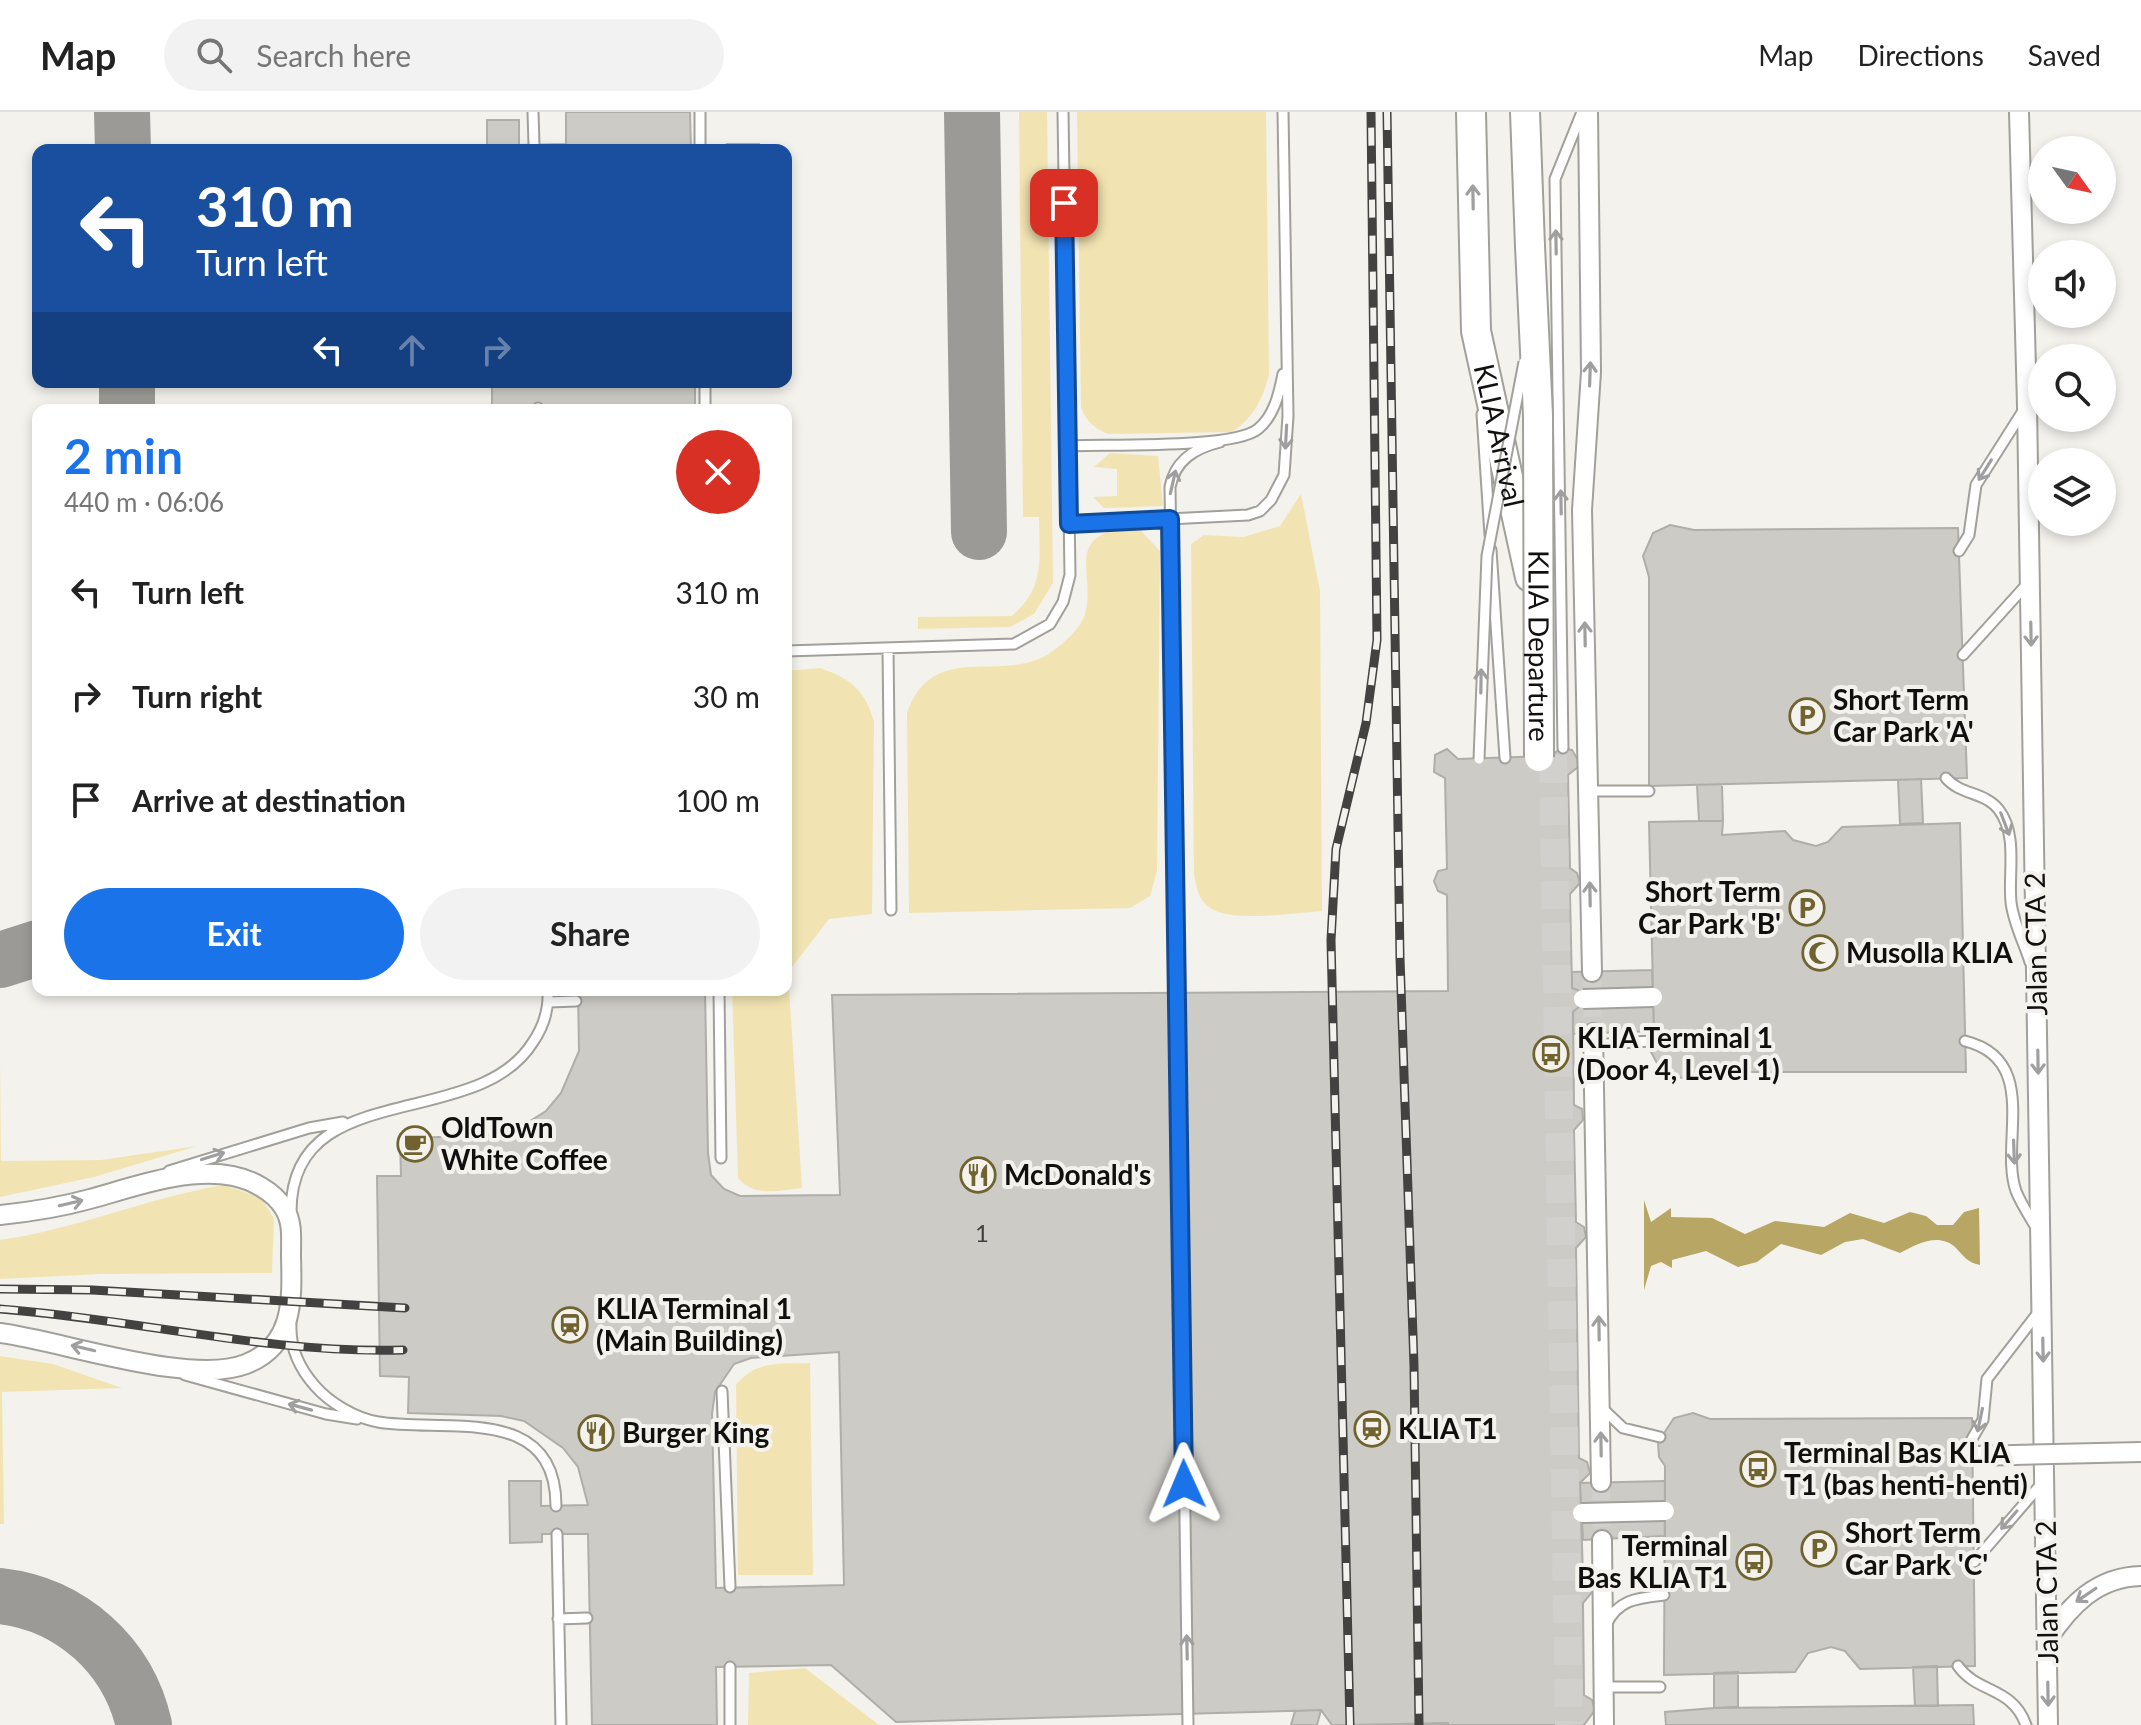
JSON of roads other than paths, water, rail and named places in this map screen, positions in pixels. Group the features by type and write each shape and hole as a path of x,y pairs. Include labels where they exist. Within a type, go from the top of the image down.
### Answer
{"main road":[{"name":"KLIA Arrival","path":"1471,112 1476,331 1521,523 1538,624 1552,753"},
{"name":"KLIA Departure","path":"1525,112 1552,753"}],"street":[{"path":"1588,112 1591,372 1582,510 1592,972"},
{"name":"Jalan CTA 2","path":"2022,112 2048,1725"},
{"path":"1583,999 1653,997"},
{"path":"1593,1039 1601,1482"},
{"path":"0,1215 88,1200 140,1183 211,1175 247,1180 274,1196 291,1224 292,1309 267,1351 244,1365 209,1370 159,1366 44,1339 0,1333"},
{"path":"1972,1447 2141,1452"},
{"path":"1582,1513 1665,1511"},
{"path":"1602,1540 1604,1725"},
{"path":"2047,1640 2066,1609 2091,1590 2124,1577 2141,1576"}],"lane":[{"path":"533,112 534,144"},
{"path":"700,112 700,144"},
{"path":"792,651 998,646 1028,639 1057,614 1068,588 1069,524 1063,112"},
{"path":"1069,524 1248,515 1260,511 1271,500 1284,475 1283,112"},
{"path":"1552,753 1555,179 1582,112"},
{"path":"1479,759 1487,556 1525,357 1530,246"},
{"path":"1476,331 1505,758"},
{"path":"1188,1725 1170,487 1178,466 1195,450 1249,435 1268,418 1279,393 1286,359"},
{"path":"1959,551 1969,535 1976,485 2027,405"},
{"path":"1068,446 1220,442"},
{"path":"1963,655 2030,580"},
{"path":"888,648 891,910"},
{"path":"1946,778 1957,788 1997,807 2005,820 2010,837 2011,905 2036,983"},
{"path":"1588,791 1649,791"},
{"path":"140,1183 182,1166 309,1128 359,1119 491,1082 508,1071 530,1048 545,1018 548,996"},
{"path":"719,996 721,1158"},
{"path":"549,1002 576,1001"},
{"path":"1593,1039 1650,1041"},
{"path":"1965,1041 1987,1051 2005,1071 2013,1103 2015,1189 2041,1236"},
{"path":"291,1224 291,1200 301,1167 324,1137 359,1119"},
{"path":"1972,1447 1983,1420 1987,1379 2042,1307"},
{"path":"292,1309 293,1349 310,1381 331,1401 376,1422"},
{"path":"159,1366 211,1384 326,1414 376,1422 509,1432 547,1459 556,1487 556,1506"},
{"path":"722,1391 730,1587"},
{"path":"1600,1406 1623,1428 1660,1437"},
{"path":"1974,1562 2045,1479"},
{"path":"557,1534 561,1725"},
{"path":"1603,1632 1617,1609 1627,1601 1664,1595"},
{"path":"558,1619 587,1618"},
{"path":"1958,1666 1974,1681 2011,1700 2026,1725"},
{"path":"730,1667 730,1725"},
{"path":"1604,1687 1660,1687"}],"tunnel":[{"path":"1553,755 1569,1725"},
{"path":"1592,972 1593,1033"},
{"path":"1601,1482 1602,1540"}],"railway":[{"path":"1350,1725 1331,940 1336,849 1366,723 1377,640 1371,112"},
{"path":"1387,112 1400,958 1414,1366 1419,1725"},
{"path":"0,1289 92,1290 405,1308"},
{"path":"0,1309 302,1347 403,1350"}],"place":[{"name":"Short Term Car Park 'A'","path":"1807,716"},
{"name":"Short Term Car Park 'B'","path":"1807,908"},
{"name":"Musolla KLIA","path":"1820,953"},
{"name":"KLIA Terminal 1 (Door 4, Level 1)","path":"1551,1054"},
{"name":"OldTown White Coffee","path":"415,1144"},
{"name":"McDonald's","path":"978,1175"},
{"name":"KLIA Terminal 1 (Main Building)","path":"570,1325"},
{"name":"KLIA T1","path":"1372,1429"},
{"name":"Burger King","path":"596,1433"},
{"name":"Terminal Bas KLIA T1 (bas henti-henti)","path":"1758,1469"},
{"name":"Short Term Car Park 'C'","path":"1819,1549"},
{"name":"Terminal Bas KLIA T1","path":"1754,1562"}]}
